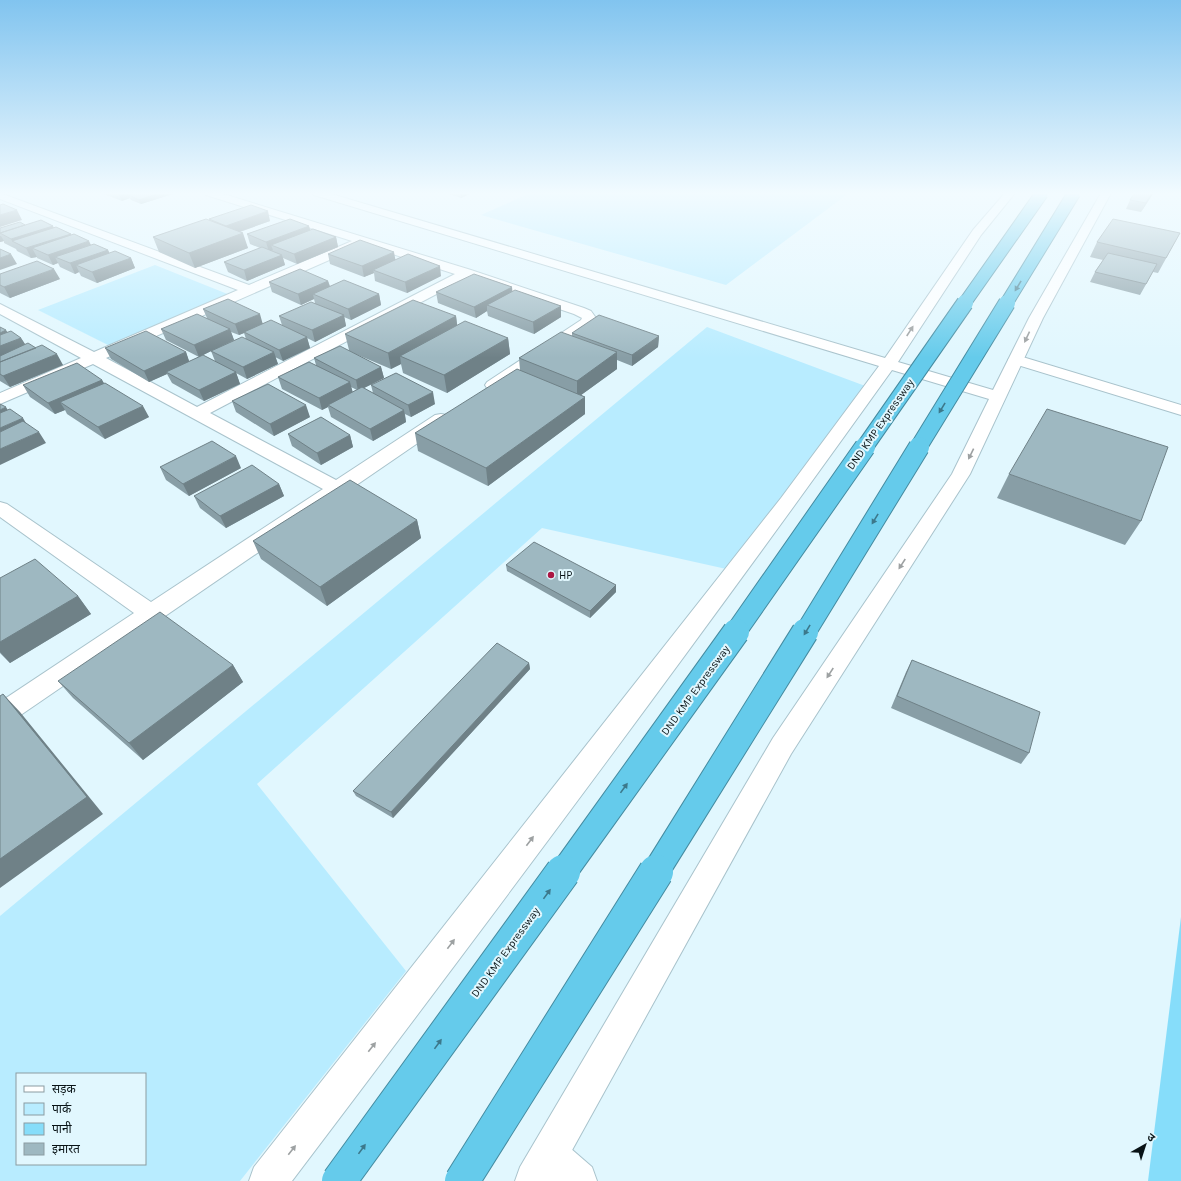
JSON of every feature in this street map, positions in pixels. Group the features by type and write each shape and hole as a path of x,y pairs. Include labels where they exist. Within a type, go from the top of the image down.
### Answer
{"highway":[{"name":"DND KMP Expressway","path":"339,1181 711,668 1003,248"},
{"path":"462,1181 766,698 1040,248"}],"street":[{"path":"139,248 250,290"},
{"path":"0,400 346,248"},
{"path":"389,248 579,311 586,314 589,318 588,322 482,392"},
{"path":"510,248 892,360"},
{"path":"522,248 892,360 903,369 1001,392"},
{"path":"268,1181 450,946 783,508 892,360 966,248"},
{"path":"578,1181 542,1167 782,746 961,474 1036,318 1075,248"},
{"path":"196,414 466,273"},
{"path":"0,308 336,488"},
{"path":"1016,360 1181,410"},
{"path":"0,715 336,488 455,410"},
{"path":"0,508 150,613"}],"green space":[{"path":"597,248 775,248 726,285"},
{"path":"155,265 230,295 112,347 38,310"},
{"path":"707,327 876,390 731,570 542,528 257,784 406,971 240,1181 0,1181 0,916"}],"water":[{"path":"1181,917 1181,1181 1148,1181"}],"building":[{"path":"32,248 68,248 48,255"},
{"path":"82,248 104,248 108,250 70,263 55,257"},
{"path":"178,248 202,248 189,253"},
{"path":"259,248 265,248 282,255 244,270 224,262"},
{"path":"279,248 309,248 294,254"},
{"path":"341,248 383,248 394,252 362,266 328,254"},
{"path":"1123,248 1172,248 1166,258"},
{"path":"0,249 11,254 0,258"},
{"path":"115,251 131,258 92,272 76,265"},
{"path":"1108,253 1157,264 1146,284 1095,272"},
{"path":"408,254 440,266 405,282 373,270"},
{"path":"37,261 54,269 4,287 0,285 0,274"},
{"path":"300,269 328,281 298,294 269,282"},
{"path":"474,274 512,287 474,307 436,292"},
{"path":"344,280 379,294 348,309 313,294"},
{"path":"515,290 561,306 533,322 487,305"},
{"path":"228,299 260,314 235,324 203,309"},
{"path":"413,300 456,316 388,353 345,334"},
{"path":"311,302 344,315 312,330 279,316"},
{"path":"197,314 230,329 194,345 161,329"},
{"path":"599,315 659,336 632,355 572,333"},
{"path":"271,320 307,337 279,350 244,332"},
{"path":"465,321 508,338 444,375 400,356"},
{"path":"0,327 6,330 0,333"},
{"path":"11,331 21,338 0,346 0,335"},
{"path":"146,331 186,352 144,371 105,348"},
{"path":"561,332 617,352 577,381 519,358"},
{"path":"242,337 274,352 243,367 211,351"},
{"path":"28,343 36,348 0,362 0,356"},
{"path":"42,345 57,354 3,376 0,374 0,362"},
{"path":"340,346 381,367 356,380 314,358"},
{"path":"203,355 236,372 199,390 166,372"},
{"path":"309,362 350,382 319,398 278,377"},
{"path":"77,363 102,380 48,403 23,385"},
{"path":"517,369 585,397 486,468 415,433"},
{"path":"396,373 433,392 408,405 371,385"},
{"path":"105,383 143,406 98,427 60,402"},
{"path":"268,384 306,405 270,424 232,401"},
{"path":"362,387 404,410 370,429 328,405"},
{"path":"0,404 6,407 0,410"},
{"path":"10,409 23,418 0,428 0,413"},
{"path":"1047,409 1168,447 1141,521 1009,474"},
{"path":"321,417 350,435 317,453 288,434"},
{"path":"23,421 39,432 0,449 0,432"},
{"path":"212,441 236,456 183,484 160,467"},
{"path":"252,465 279,484 220,516 194,496"},
{"path":"350,480 417,520 320,587 253,541"},
{"path":"534,542 616,585 590,611 506,565"},
{"path":"35,559 78,596 0,642 0,578"},
{"path":"160,612 233,665 129,743 58,681"},
{"path":"497,643 529,663 391,812 353,791"},
{"path":"912,660 1040,712 1029,753 897,696"},
{"path":"3,694 87,797 0,859 0,696"}],"place":[{"name":"HP","path":"551,575"}]}
